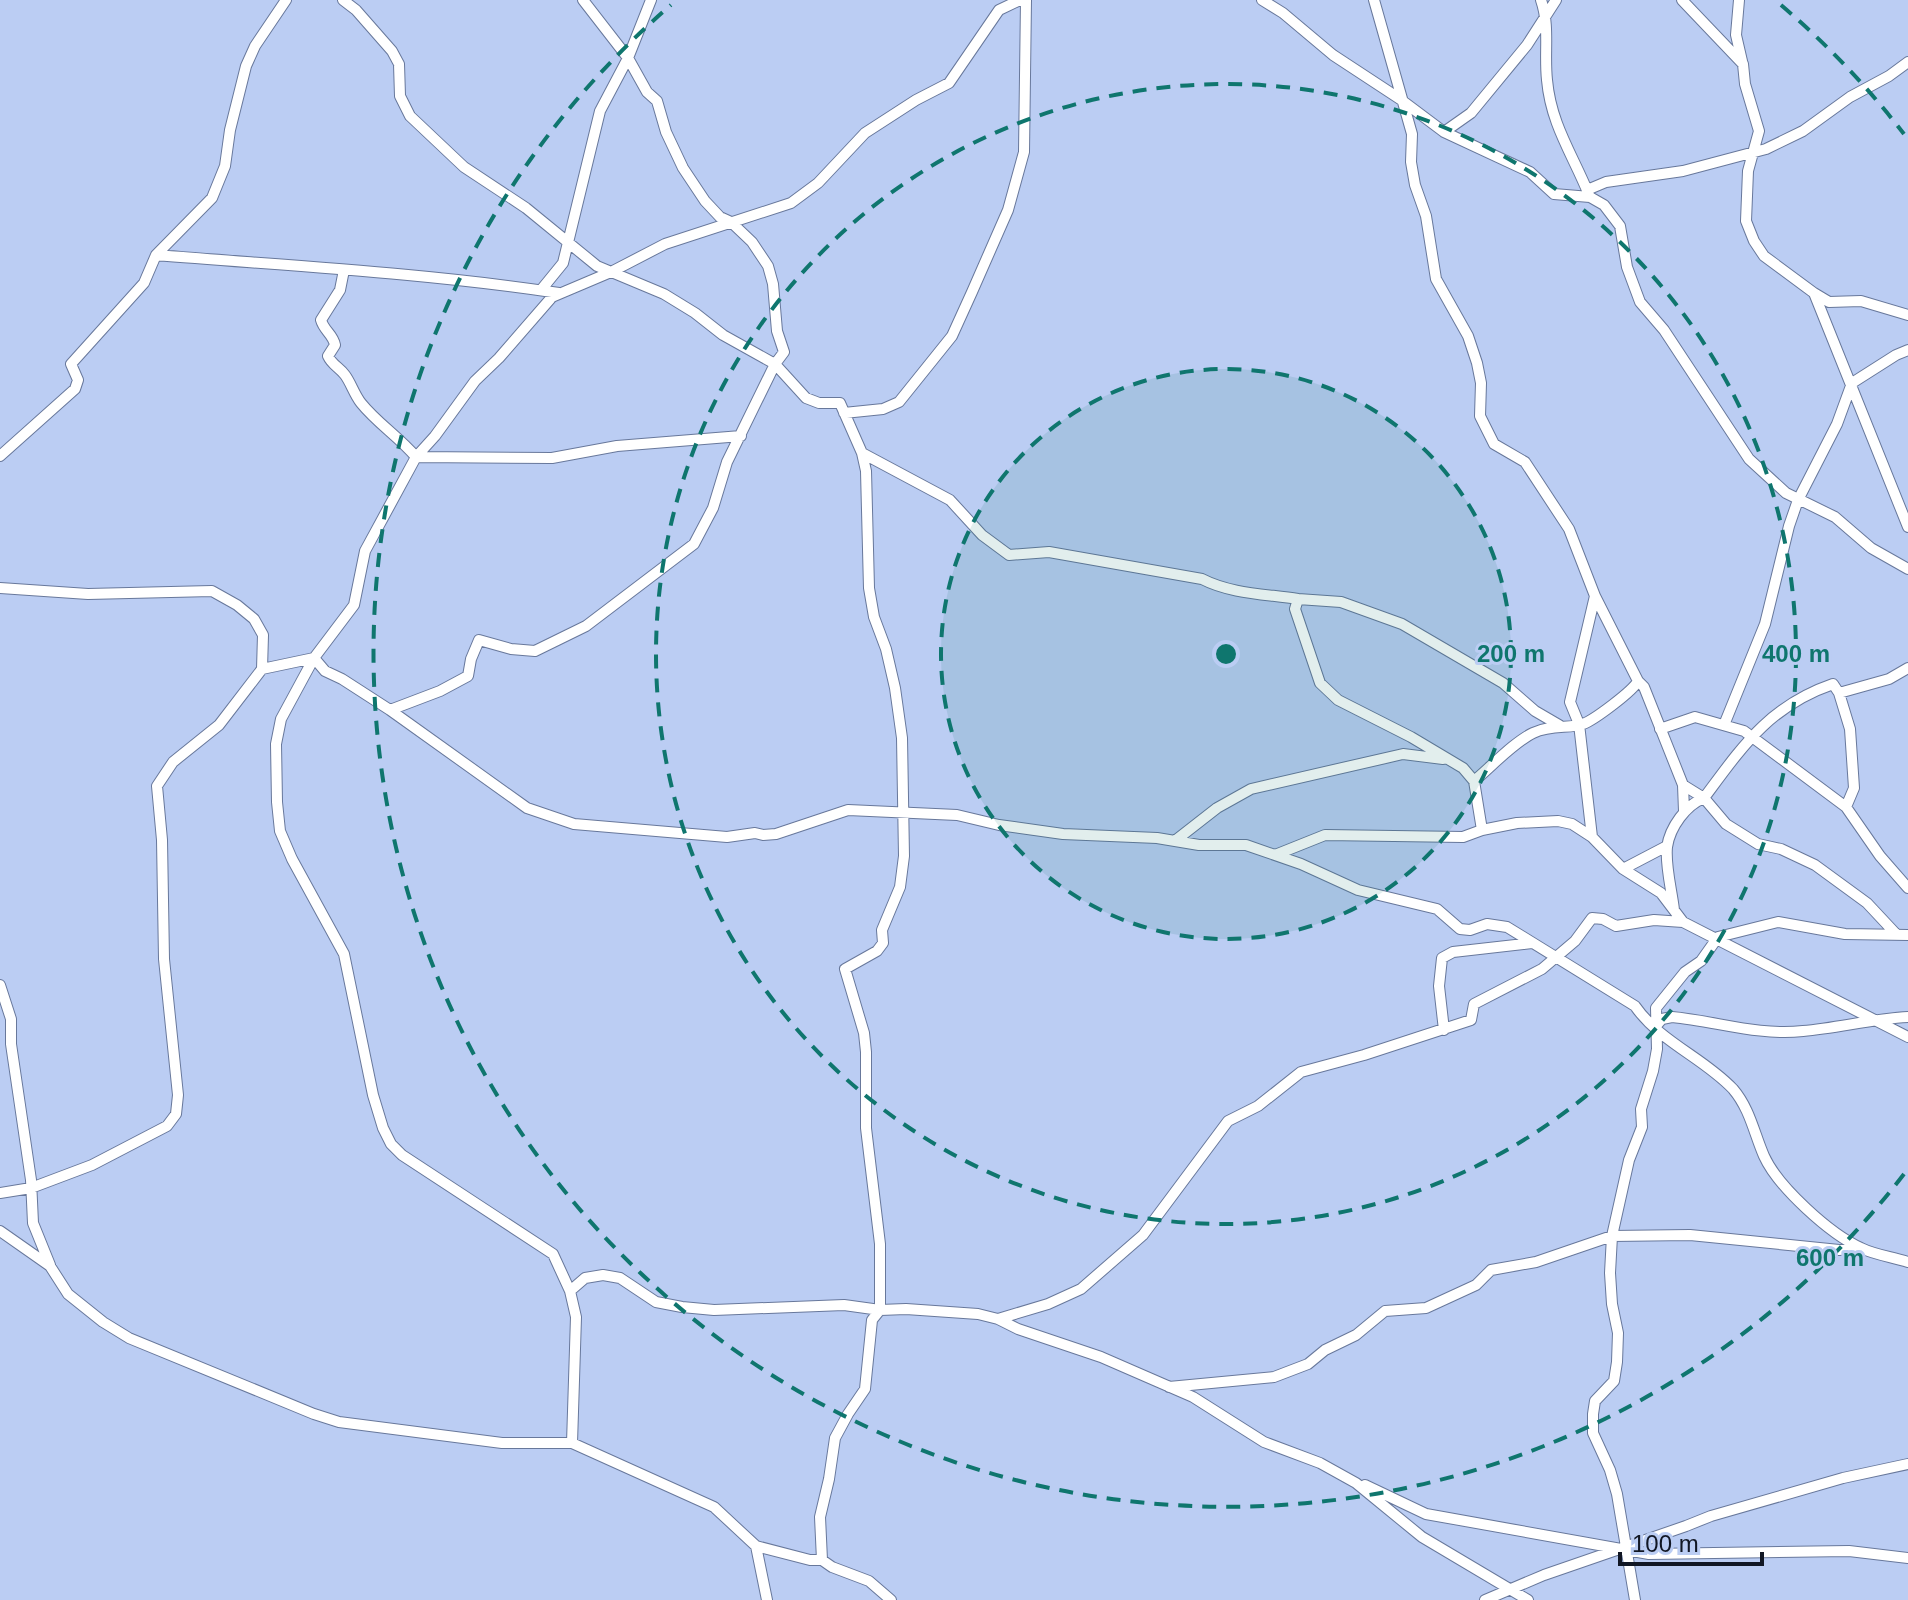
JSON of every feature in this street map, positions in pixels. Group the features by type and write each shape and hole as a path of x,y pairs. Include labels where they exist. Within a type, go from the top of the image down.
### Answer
{"street":[{"path":"0,456 75,389 78,380 71,364 144,283 156,255 201,212 220,184 246,66 255,46 286,0"},
{"path":"343,0 365,20 399,64 400,96 410,116 464,167 526,208 597,266 664,294 723,335 775,364 806,398 819,403 840,403 862,453 866,471 869,588 900,717 904,856 900,887 882,930 883,943 877,951 845,969 864,1033 866,1052 866,1128 880,1244 880,1310 872,1320 865,1389 835,1438 820,1517 822,1560"},
{"path":"390,710 440,691 468,676 479,640 511,649 535,651 586,626 694,544 713,508 727,462 775,364 784,352 777,331 773,284 768,266 752,242 705,201 683,168 666,132 657,101 647,92 628,58 583,0"},
{"path":"541,290 563,263 600,111 628,58 651,0"},
{"path":"572,1443 576,1317 570,1291 553,1254 402,1155 391,1144 383,1128 373,1095 344,954 280,831 276,744 281,719 314,658 354,605 365,551 416,457 475,381 552,297 611,272 665,244 791,203 805,195 865,133 949,83 1002,5 1023,0 1024,152 1008,210 952,336 899,402 883,409 844,413"},
{"path":"1262,0 1283,13 1333,55 1444,132 1530,172 1554,194 1588,194 1606,182 1683,171 1753,152 1803,131 1850,97 1908,62"},
{"path":"1374,0 1412,134 1411,162 1426,216 1436,279 1468,336 1477,363 1481,383 1480,416 1494,444 1525,462 1569,529 1595,596 1638,681 1644,687 1683,785 1684,811"},
{"path":"1541,0 1545,13 1547,81 1559,133 1588,194 1604,205 1620,226 1627,267 1640,302 1664,330 1737,443 1768,478 1798,500 1835,517 1871,548 1908,569"},
{"path":"1444,132 1471,113 1527,45 1556,0"},
{"path":"1682,0 1743,64"},
{"path":"1739,0 1736,35 1745,84 1759,131 1748,171 1746,221 1754,241 1764,256 1829,302 1861,301 1908,315"},
{"path":"156,255 481,281 559,293"},
{"path":"344,270 340,290 321,320 323,327 333,336 335,345 328,356 344,374 358,400 416,457 552,458 617,446 741,436"},
{"path":"1814,293 1908,527"},
{"path":"1724,725 1765,624 1798,500 1837,424 1852,383 1908,350"},
{"path":"862,453 950,500 982,535 1009,555 1049,552 1202,579 1234,590 1341,602 1402,624 1503,683 1535,711 1559,725"},
{"path":"0,588 88,594 212,591 254,619 263,635 262,669 219,725 173,762 160,777 157,786 162,840 164,959 178,1095 176,1114 167,1126 92,1165 31,1188 0,1193"},
{"path":"1592,837 1579,724 1570,702 1595,596"},
{"path":"1298,599 1295,609 1320,683 1338,700 1463,768 1474,781 1482,830"},
{"path":"314,658 325,671 390,710 527,808 574,824 727,837 776,834 848,810 957,815 999,825 1063,834 1176,840 1199,845 1246,845 1358,890 1437,909 1460,929 1470,930 1487,924 1507,927 1635,1006 1644,1019 1666,1038 1731,1087 1743,1103 1765,1158 1823,1223 1861,1248 1908,1262"},
{"path":"262,669 314,658"},
{"path":"1839,693 1889,679 1908,668"},
{"path":"1474,781 1532,733 1559,725 1579,724 1619,700 1638,681"},
{"path":"1674,912 1667,846 1684,811 1693,802 1704,798 1750,736 1810,692 1833,684 1839,693 1850,729 1854,788 1846,807"},
{"path":"1660,729 1695,717 1744,731 1846,807 1880,856 1908,888"},
{"path":"1176,840 1217,808 1251,789 1403,754 1445,759"},
{"path":"1683,785 1704,798 1726,824 1758,844 1781,849 1815,865 1867,903 1896,934"},
{"path":"1275,855 1325,835 1463,837 1517,823 1558,821 1572,824 1592,837 1623,869 1661,893 1683,922"},
{"path":"1623,869 1667,846"},
{"path":"998,1319 1048,1304 1081,1289 1143,1235 1228,1121 1258,1106 1301,1072 1471,1020 1474,1004 1558,958 1592,918 1603,919 1616,926 1654,920 1683,922 1718,937 1908,1037"},
{"path":"1635,1600 1610,1470 1593,1433 1595,1401 1614,1381 1617,1362 1618,1333 1610,1273 1612,1236 1629,1160 1642,1127 1641,1109 1657,1049 1656,1008 1685,972 1701,961 1718,937 1778,922 1845,934 1908,935"},
{"path":"1444,1030 1439,986 1442,958 1453,952 1532,943"},
{"path":"0,985 11,1019 11,1044 33,1223 50,1266 68,1294 103,1322 129,1338 339,1422 487,1441 572,1443 714,1507 756,1546 810,1560 822,1560 869,1581 891,1600"},
{"path":"1655,1027 1662,1019 1672,1017 1755,1031 1802,1031 1873,1019 1908,1017"},
{"path":"0,1231 50,1266"},
{"path":"1167,1387 1274,1377 1308,1364 1325,1350 1356,1335 1385,1311 1426,1308 1476,1285 1491,1270 1536,1262 1612,1236 1690,1235 1839,1250 1861,1248"},
{"path":"570,1291 585,1278 603,1275 620,1278 656,1302 682,1307 714,1310 844,1305 880,1310 956,1312 998,1319 1018,1329 1101,1357 1215,1409 1264,1442 1320,1463 1356,1483 1422,1537 1528,1600"},
{"path":"1485,1600 1509,1588 1742,1506 1908,1464"},
{"path":"1356,1483 1383,1492 1426,1514 1649,1554 1849,1551 1908,1558"},
{"path":"756,1546 767,1600"}]}
